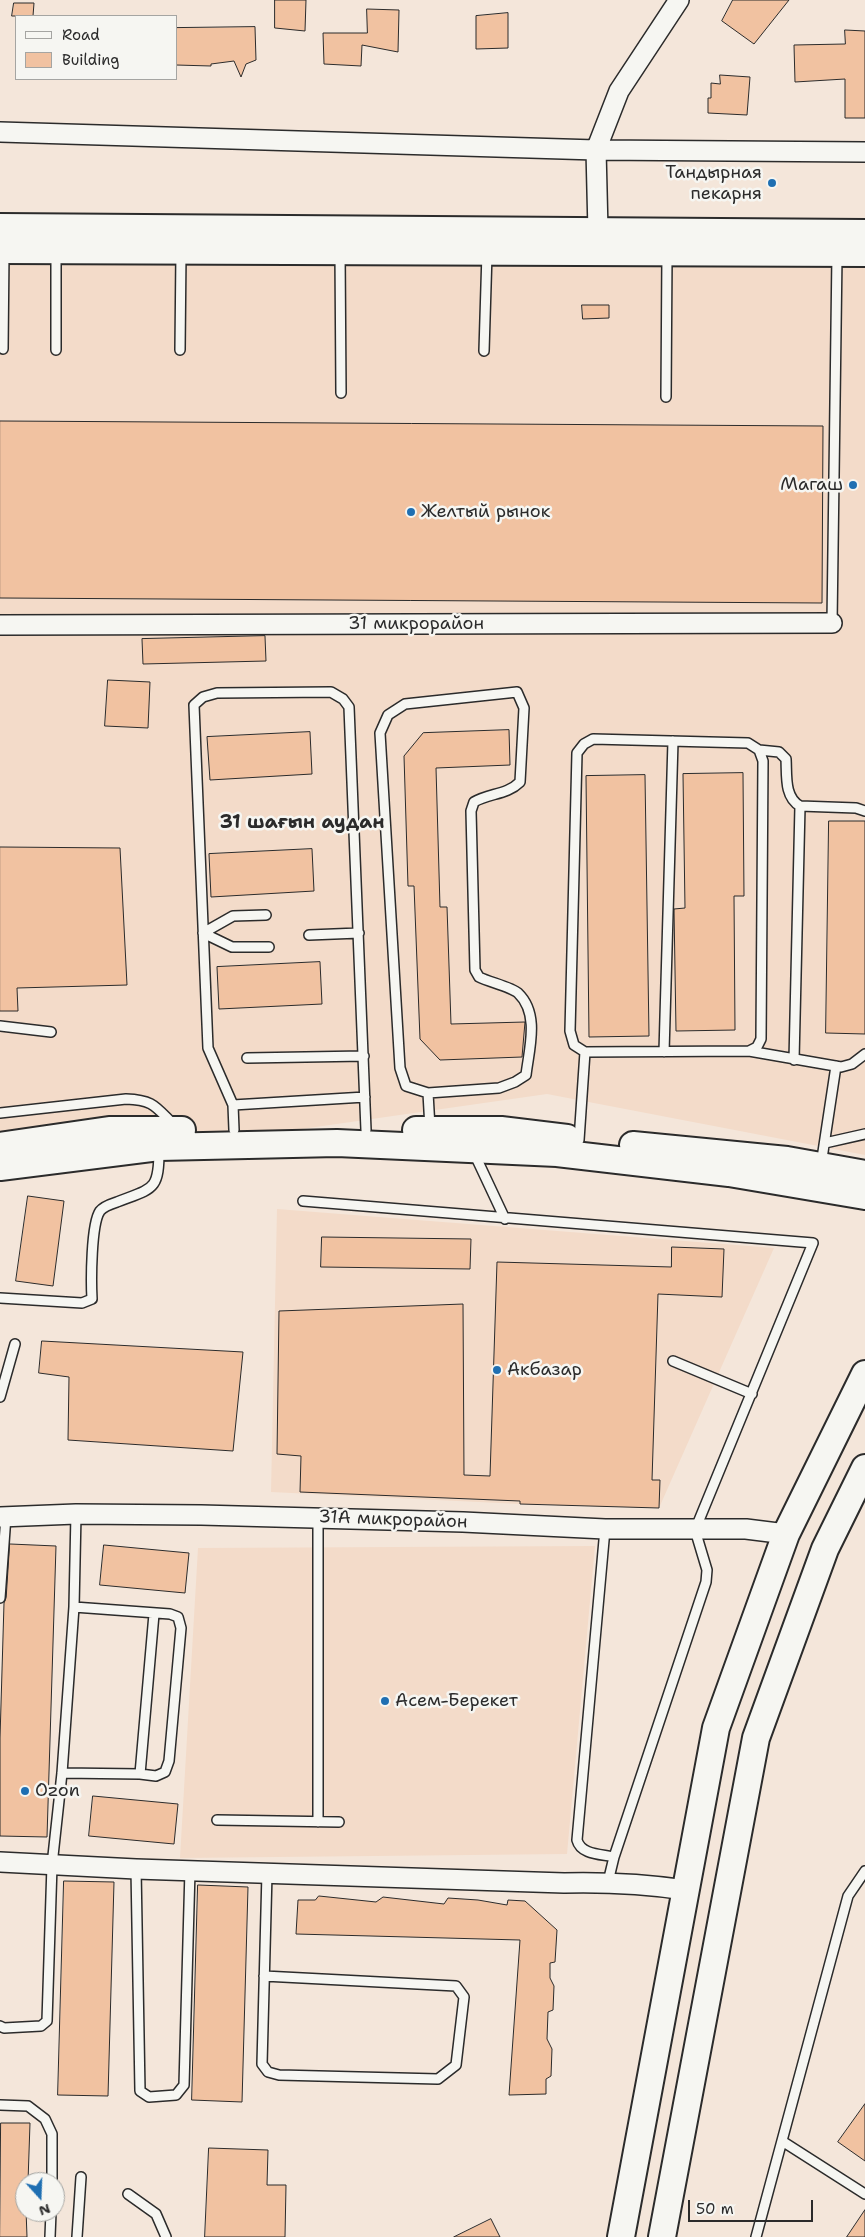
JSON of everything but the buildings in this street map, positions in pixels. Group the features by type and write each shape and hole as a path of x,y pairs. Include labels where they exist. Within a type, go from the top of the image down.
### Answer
{"main road":[{"path":"3,238 56,249 181,249 340,239 598,231 865,232"},
{"path":"3,238 340,239 488,250 865,253"},
{"path":"0,1146 109,1130 178,1130 234,1117 366,1130 501,1130 579,1140 787,1160 823,1154 865,1174"},
{"path":"0,1167 158,1147 337,1143 557,1154 729,1173 865,1196"},
{"path":"621,2237 716,1728 786,1534 865,1374"},
{"path":"662,2237 756,1738 825,1549 865,1468"},
{"path":"786,1534 825,1549"}],"street":[{"path":"598,231 596,150 620,90 679,0"},
{"path":"0,132 596,150 865,152"},
{"name":"31 микрорайон","path":"0,624 832,623"},
{"name":"31А микрорайон","path":"2,1514 318,1517 605,1529 746,1529 786,1534"},
{"path":"0,1862 136,1869 564,1883 608,1882 686,1890"}],"lane":[{"path":"3,238 3,350"},
{"path":"340,239 341,393"},
{"path":"56,249 56,350"},
{"path":"180,350 181,249"},
{"path":"484,351 488,250"},
{"path":"666,397 667,251"},
{"path":"832,623 838,252"},
{"path":"365,1097 234,1117 208,1048 194,705 202,697 217,693 331,692 343,699 349,708 364,1056 366,1130"},
{"path":"517,692 524,708 520,782 514,788 501,794 481,798 474,802 471,811 475,970 479,977 518,993 525,1004 532,1020 526,1075 515,1082 499,1088 428,1093 406,1086 400,1068 380,733 388,715 405,704 517,692"},
{"path":"865,811 856,808 800,806 794,803 789,795 786,759 779,752 759,750 748,743 593,739 584,744 577,753 570,1031 574,1045 586,1052 749,1051 836,1066 852,1064 865,1054"},
{"path":"664,1052 673,741"},
{"path":"749,1051 757,1047 761,1039 763,761 759,750"},
{"path":"794,1060 800,806"},
{"path":"204,933 233,916 266,915"},
{"path":"204,933 232,947 269,946"},
{"path":"309,935 359,933"},
{"path":"0,1026 51,1032"},
{"path":"579,1140 586,1052"},
{"path":"247,1058 364,1056"},
{"path":"823,1154 836,1066"},
{"path":"428,1093 430,1130"},
{"path":"0,1113 126,1100 144,1100 154,1106 178,1130"},
{"path":"823,1154 865,1134"},
{"path":"0,1298 82,1303 92,1299 95,1226 100,1211 109,1204 146,1191 155,1183 159,1173 158,1147"},
{"path":"473,1150 505,1219"},
{"path":"303,1201 813,1243 695,1530 707,1570 706,1582 614,1857 608,1882"},
{"path":"0,1397 15,1344"},
{"path":"673,1361 752,1394"},
{"path":"0,1598 2,1514"},
{"path":"0,2026 4,2028 41,2026 47,2020 52,1865 62,1773 74,1607 76,1514"},
{"path":"318,1517 318,1822"},
{"path":"605,1529 577,1840 583,1850 614,1857"},
{"path":"62,1773 156,1776 165,1772 169,1761 181,1628 178,1617 170,1614 74,1607"},
{"path":"140,1774 154,1614"},
{"path":"217,1820 339,1822"},
{"path":"136,1869 140,2091 149,2096 176,2095 184,2085 190,1870"},
{"path":"756,2237 848,1896 865,1871"},
{"path":"264,1976 456,1986 464,1996 456,2065 438,2079 279,2075 268,2072 262,2064 264,1976 267,1873"},
{"path":"0,2105 28,2106 45,2119 52,2134 52,2172"},
{"path":"782,2141 865,2194"},
{"path":"77,2237 81,2178"},
{"path":"128,2194 156,2214 166,2237"},
{"path":"50,2237 51,2222"}],"shaded area":[{"name":"31 шағын аудан","path":"0,255 865,267 865,1155 547,1094 0,1172"},
{"name":"Акбазар","path":"277,1209 774,1248 659,1508 520,1504 271,1492"},
{"name":"Асем-Берекет","path":"595,1546 567,1854 180,1858 198,1548"}],"place":[{"name":"Тандырная пекарня","path":"772,183"},
{"name":"Магаш","path":"853,485"},
{"name":"Желтый рынок","path":"411,512"},
{"name":"Акбазар","path":"497,1370"},
{"name":"Асем-Берекет","path":"385,1701"},
{"name":"Ozon","path":"25,1791"}],"district":[{"name":"31 шағын аудан","path":"302,823"}]}
